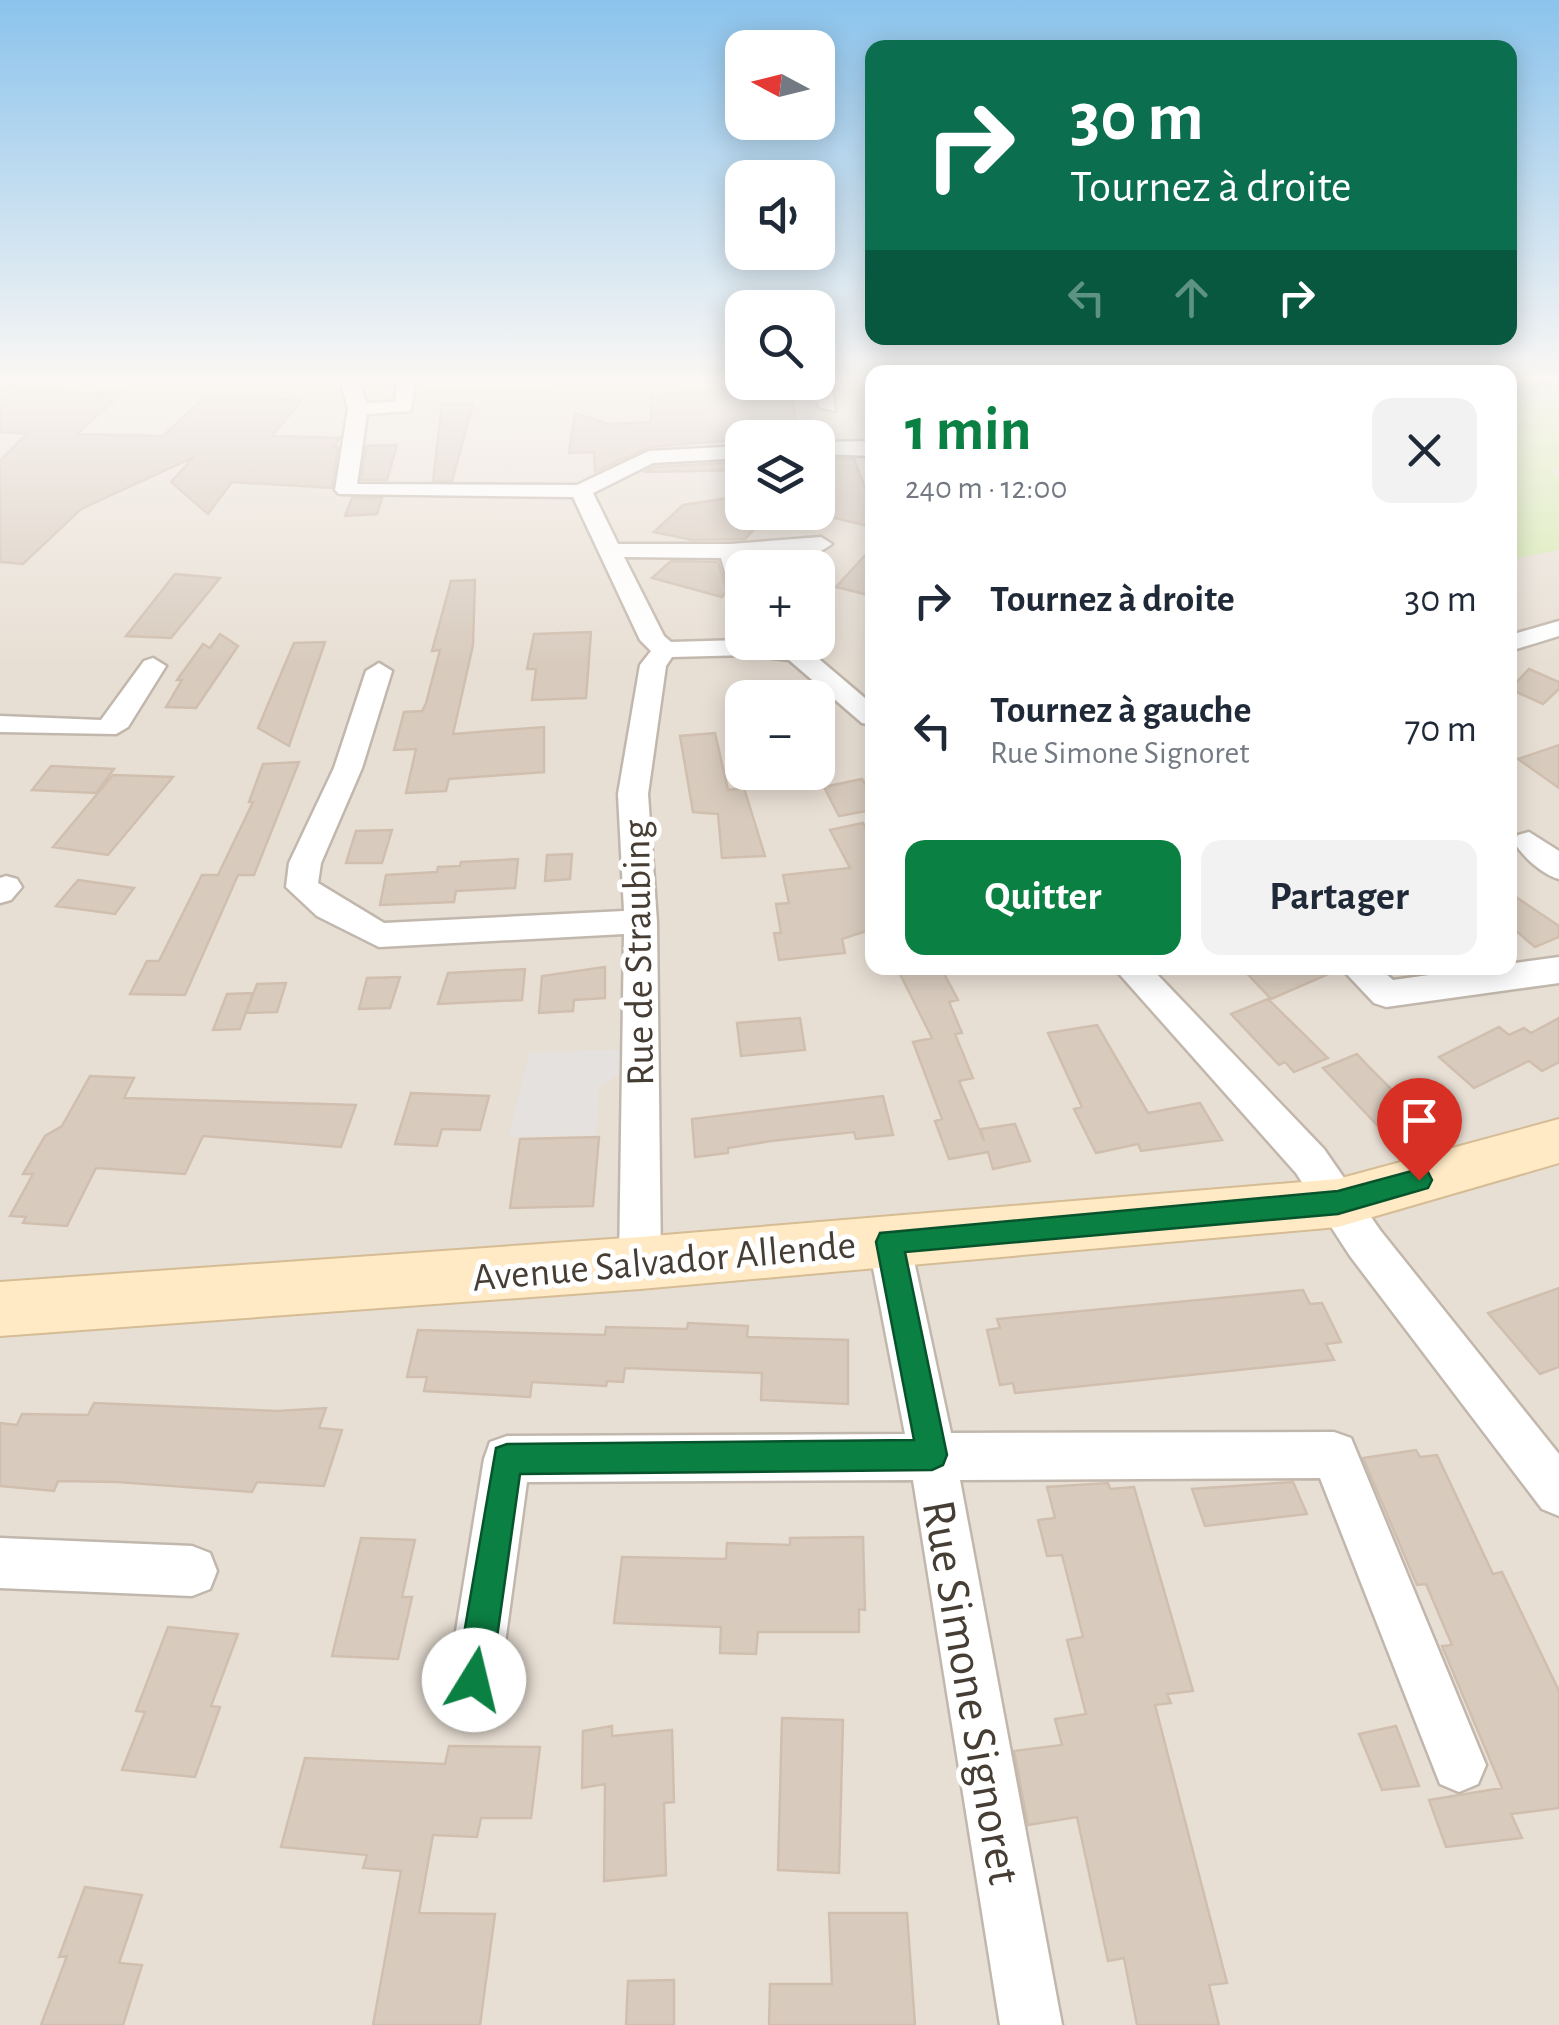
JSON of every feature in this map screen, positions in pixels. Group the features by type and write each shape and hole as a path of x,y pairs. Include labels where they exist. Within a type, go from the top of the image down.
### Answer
{"street":[{"path":"348,476 346,490 581,491 612,476"},
{"path":"581,491 614,552 653,640 664,650 749,647 797,653 865,711"},
{"path":"744,550 821,544"},
{"path":"614,552 638,548 725,551"},
{"path":"1517,640 1559,628"},
{"name":"Rue de Straubing","path":"640,1263 641,922 634,794 652,665 664,650"},
{"path":"0,724 106,728 118,721 153,666"},
{"path":"379,671 348,768 305,863 302,886 328,908 379,936 641,922"},
{"path":"1529,842 1559,868"},
{"path":"1366,975 1386,994 1559,970"},
{"path":"1137,975 1310,1161 1559,1492"},
{"name":"Avenue Salvador Allende","path":"4,1316 1338,1202 1559,1142"},
{"name":"Rue Simone Signoret","path":"889,1242 932,1455 1031,2025"},
{"path":"474,1680 507,1459 1334,1456 1459,1765"},
{"path":"0,1563 192,1571"}],"shaded area":[{"path":"0,476 725,476 725,530 835,530 835,476 865,476 865,975 1517,975 1517,476 1559,476 1559,2025 0,2025"},
{"path":"625,1049 624,1071 599,1087 596,1135 508,1137 529,1053"}],"green space":[{"path":"1517,476 1558,476 1559,550 1518,558"}],"building":[{"path":"0,476 154,476 81,509 23,564 0,562"},
{"path":"177,476 334,476 332,488 232,482 208,514 171,482"},
{"path":"362,476 388,476 387,480 361,480"},
{"path":"434,476 454,476 452,481 433,481"},
{"path":"835,476 860,476 865,488 865,525 835,518"},
{"path":"352,498 382,498 377,514 345,516"},
{"path":"725,499 725,530 753,530 745,539 692,540 654,532 683,505"},
{"path":"865,556 865,594 836,587"},
{"path":"671,561 718,562 725,593 722,597 652,578"},
{"path":"175,574 220,578 171,638 126,636"},
{"path":"475,580 473,645 453,734 544,727 544,772 449,779 446,791 406,793 416,749 394,750 404,712 422,711 426,703 440,650 432,651 451,581"},
{"path":"591,632 586,698 532,700 536,669 527,669 534,634"},
{"path":"220,634 238,646 196,708 166,707 182,680 177,680 203,644 210,648"},
{"path":"325,642 289,746 258,728 294,643"},
{"path":"1529,669 1559,682 1559,689 1543,704 1517,692 1517,682"},
{"path":"715,733 725,790 745,790 765,856 722,858 718,814 693,812 680,736"},
{"path":"1559,745 1559,788 1518,759"},
{"path":"299,762 254,875 238,875 185,995 130,994 147,961 159,961 202,875 218,875 253,802 249,802 263,764"},
{"path":"51,766 114,769 96,793 32,790"},
{"path":"113,775 173,777 108,855 53,847"},
{"path":"862,779 865,811 839,816 826,790"},
{"path":"863,823 865,826 865,931 842,939 845,953 779,960 774,933 781,933 776,904 789,903 783,875 850,868 830,830"},
{"path":"392,830 382,863 346,863 356,831"},
{"path":"572,854 570,879 545,881 547,855"},
{"path":"518,859 515,888 456,891 454,902 380,905 386,875 437,872 438,867 460,866 461,862"},
{"path":"78,880 134,888 115,914 56,906"},
{"path":"1517,898 1559,926 1559,937 1535,947 1517,932"},
{"path":"605,967 605,998 574,1000 573,1011 539,1013 542,976"},
{"path":"525,969 522,1000 438,1004 448,973"},
{"path":"900,975 945,975 958,1000 949,1002 962,1033 955,1034 973,1078 959,1081 984,1141 981,1129 1015,1124 1030,1161 993,1169 988,1152 949,1159 935,1121 942,1119 913,1042 932,1038"},
{"path":"1249,975 1326,975 1271,999"},
{"path":"400,977 390,1008 359,1009 367,978"},
{"path":"286,983 277,1012 246,1013 257,984"},
{"path":"253,993 240,1029 213,1030 227,994"},
{"path":"1268,999 1328,1058 1294,1072 1285,1062 1279,1065 1231,1014"},
{"path":"800,1018 805,1050 741,1056 737,1023"},
{"path":"1559,1018 1559,1062 1542,1071 1529,1061 1474,1088 1439,1057 1499,1027 1509,1035 1524,1028 1531,1033"},
{"path":"1097,1025 1148,1113 1200,1103 1222,1140 1141,1151 1138,1144 1096,1153 1074,1109 1082,1107 1048,1033"},
{"path":"1357,1054 1413,1111 1378,1126 1323,1068"},
{"path":"90,1076 134,1078 124,1098 356,1105 341,1147 203,1136 185,1174 96,1168 67,1226 23,1223 26,1217 10,1216 33,1174 23,1174 45,1136 62,1126"},
{"path":"411,1093 489,1096 480,1130 442,1129 437,1146 395,1144"},
{"path":"883,1096 893,1135 856,1139 854,1132 771,1141 695,1157 692,1119"},
{"path":"599,1137 593,1206 510,1208 520,1139"},
{"path":"1559,1288 1559,1367 1540,1374 1488,1313"},
{"path":"1303,1290 1310,1304 1322,1303 1341,1342 1326,1344 1334,1360 1015,1393 1013,1383 1000,1385 987,1330 1000,1328 997,1319"},
{"path":"688,1323 748,1326 747,1337 848,1340 848,1404 761,1400 762,1373 625,1368 623,1382 607,1381 606,1386 532,1382 530,1397 424,1391 427,1377 407,1377 418,1330 605,1335 606,1327 687,1329"},
{"path":"94,1403 277,1411 326,1408 319,1428 342,1430 324,1486 257,1482 252,1492 118,1482 58,1481 54,1491 0,1486 0,1423 17,1425 22,1414 88,1415"},
{"path":"1416,1450 1420,1457 1437,1455 1493,1574 1502,1572 1559,1691 1559,1808 1511,1814 1522,1838 1446,1847 1429,1800 1502,1788 1442,1646 1452,1645 1426,1584 1417,1585 1363,1458"},
{"path":"1293,1482 1307,1514 1205,1526 1192,1489"},
{"path":"1108,1483 1110,1489 1134,1487 1193,1691 1167,1694 1171,1703 1155,1705 1227,1983 1209,1985 1219,2025 1137,2025 1124,1958 1108,1961 1077,1817 1028,1825 1014,1751 1062,1745 1055,1719 1086,1714 1067,1640 1083,1637 1062,1555 1047,1556 1038,1520 1055,1518 1047,1487"},
{"path":"863,1537 865,1610 859,1609 859,1632 758,1632 756,1654 720,1653 721,1627 614,1623 622,1557 726,1559 727,1543 790,1545 790,1538"},
{"path":"361,1538 415,1540 402,1597 412,1597 398,1659 332,1656"},
{"path":"168,1627 238,1634 211,1706 220,1707 195,1777 122,1770 145,1712 136,1711"},
{"path":"782,1718 843,1720 839,1873 778,1870"},
{"path":"612,1726 612,1736 672,1730 674,1802 664,1803 666,1875 604,1881 605,1784 582,1788 583,1731"},
{"path":"1396,1726 1419,1786 1382,1790 1359,1734"},
{"path":"449,1746 540,1747 531,1818 481,1818 477,1837 433,1835 419,1913 495,1914 480,2025 373,2025 401,1871 363,1868 367,1855 281,1847 305,1758 445,1764"},
{"path":"85,1887 142,1895 119,1963 142,1965 123,2025 41,2025 67,1956 59,1957"},
{"path":"829,1913 907,1913 915,2025 769,2025 770,1984 832,1984"},
{"path":"674,1980 674,2025 626,2025 628,1981"}],"route":[{"path":"474,1680 507,1459 932,1455 889,1242 1338,1202 1419,1180"}]}
